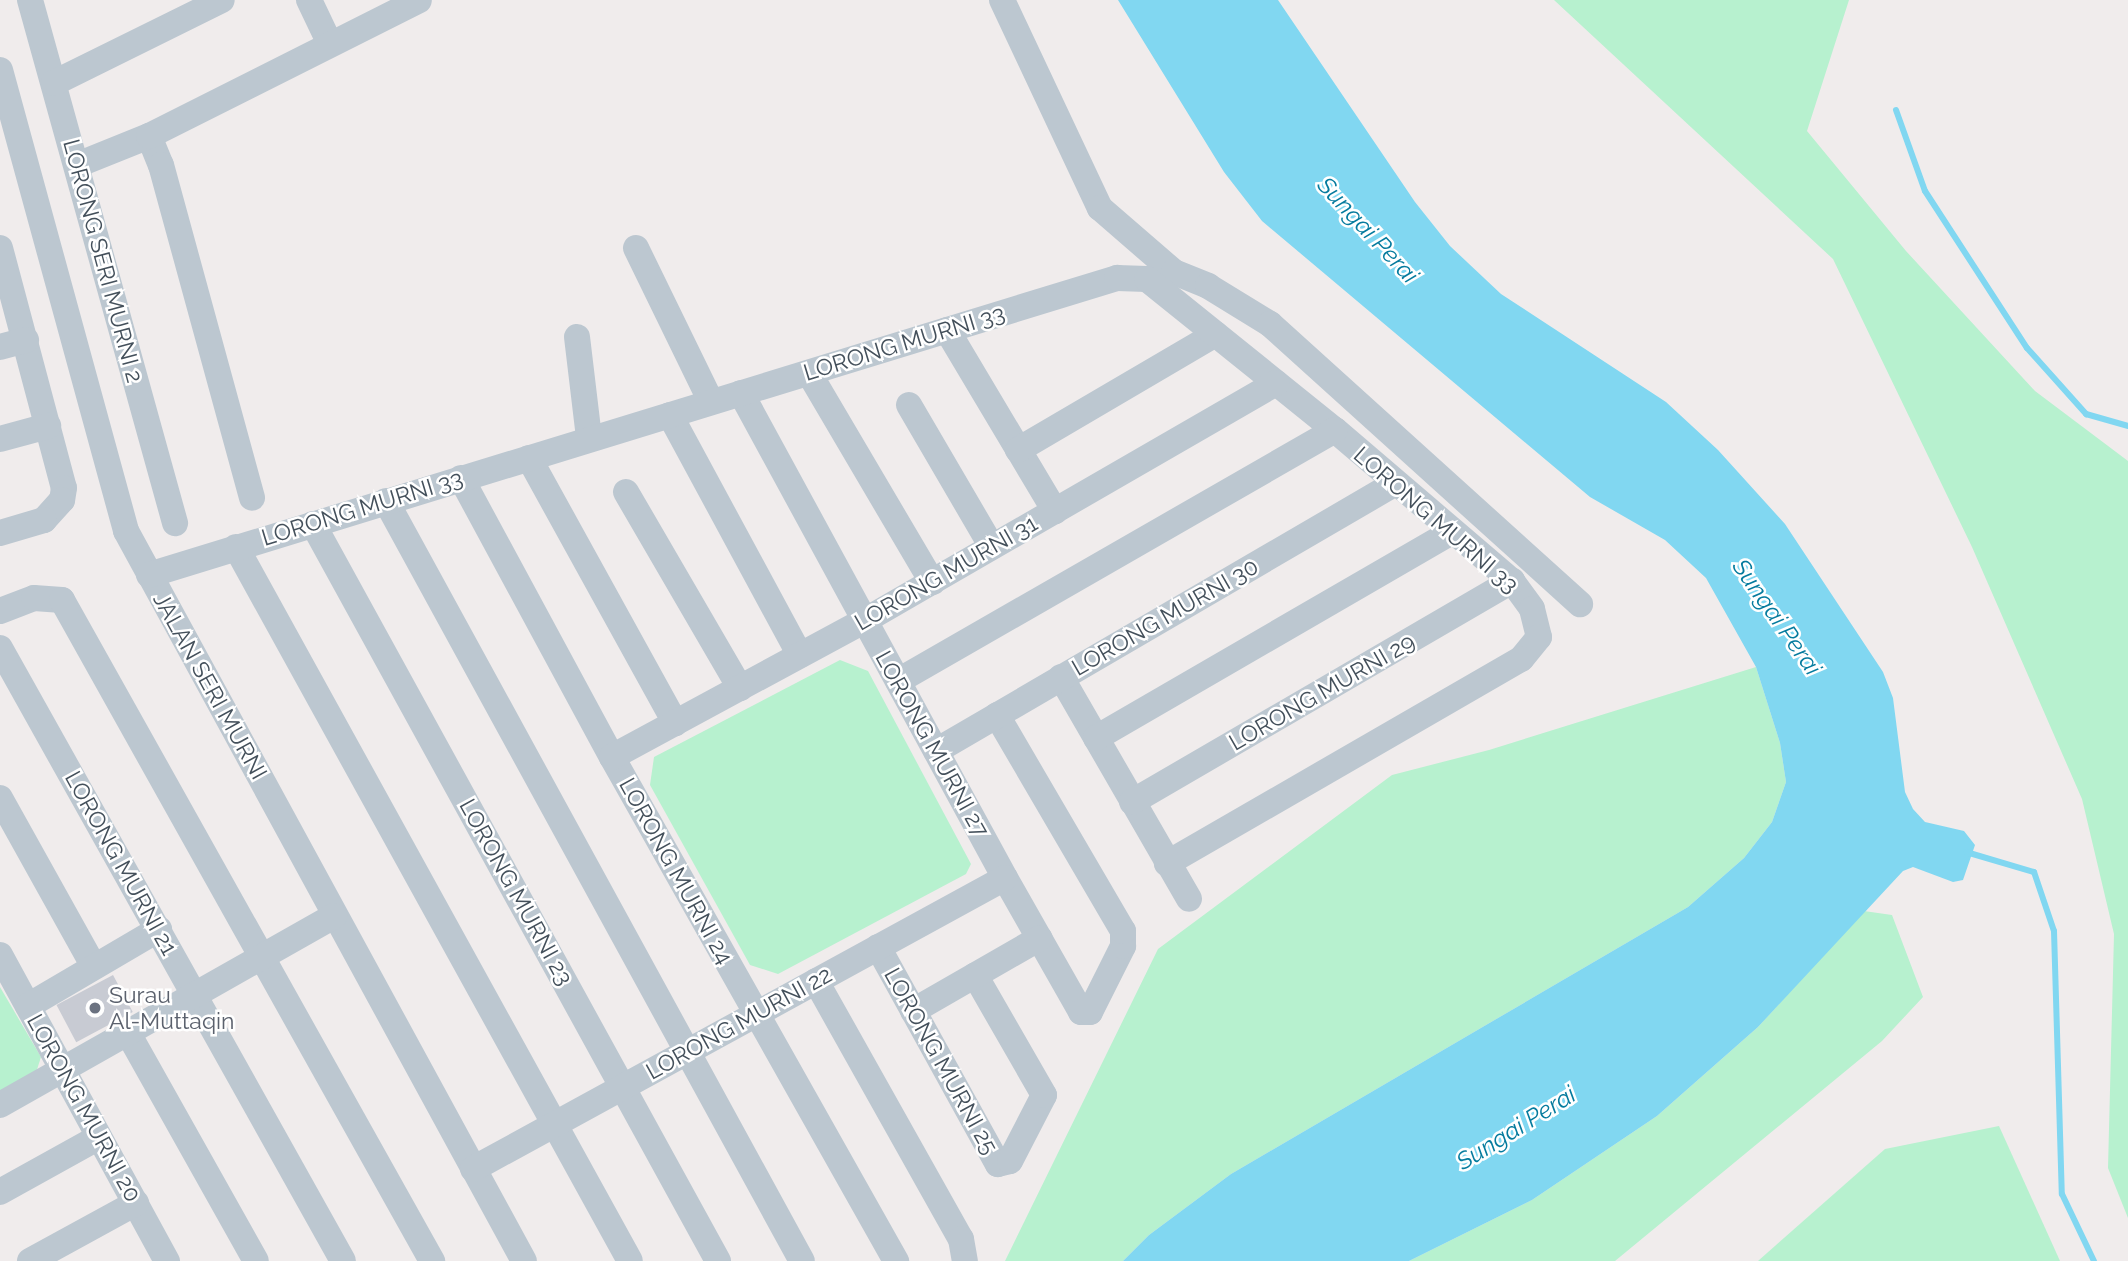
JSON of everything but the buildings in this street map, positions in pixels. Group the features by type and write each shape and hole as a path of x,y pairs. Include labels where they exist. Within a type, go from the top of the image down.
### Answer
{"street":[{"name":"LORONG SERI MURNI 2","path":"30,0 175,523"},
{"path":"54,83 222,0"},
{"path":"309,0 330,44"},
{"path":"77,166 149,136 419,0"},
{"path":"1002,0 1100,208 1174,272 1208,286 1270,324 1580,604"},
{"name":"JALAN SERI MURNI","path":"0,69 12,154 126,531 524,1261"},
{"path":"149,136 161,165 252,499"},
{"path":"636,248 711,402"},
{"path":"0,533 44,520 62,500 64,488 1,252"},
{"name":"LORONG MURNI 33","path":"149,575 947,330 1133,276 1147,279 1335,430 1394,484 1512,582 1532,609 1539,637 1521,659 1167,863"},
{"path":"947,330 1055,511"},
{"path":"1017,450 1216,334"},
{"path":"577,337 589,438"},
{"path":"0,347 26,340"},
{"path":"809,373 932,582"},
{"name":"LORONG MURNI 31","path":"611,757 864,621 1276,383"},
{"name":"LORONG MURNI 27","path":"741,393 1005,878 1081,1012 1090,1012 1123,946 1123,931 997,715"},
{"path":"909,405 992,547"},
{"path":"670,415 800,655"},
{"path":"0,439 48,426"},
{"path":"898,681 1335,430"},
{"path":"529,458 675,723"},
{"name":"LORONG MURNI 24","path":"461,478 611,757 896,1261"},
{"name":"LORONG MURNI 30","path":"936,751 1394,484"},
{"path":"626,492 740,688"},
{"path":"386,501 802,1261"},
{"name":"LORONG MURNI 23","path":"313,524 718,1261"},
{"path":"1096,738 1452,532"},
{"path":"236,547 630,1261"},
{"name":"LORONG MURNI 29","path":"1132,802 1512,582"},
{"path":"0,611 34,598 62,600 432,1261"},
{"name":"LORONG MURNI 21","path":"0,648 344,1261"},
{"path":"1061,677 1189,899"},
{"path":"0,798 94,967"},
{"name":"LORONG MURNI 22","path":"473,1169 1005,878"},
{"path":"0,1105 334,916"},
{"path":"28,1006 159,929"},
{"path":"913,1011 1040,938"},
{"name":"LORONG MURNI 25","path":"878,947 998,1164 1010,1161 1044,1095 975,975"},
{"name":"LORONG MURNI 20","path":"0,955 167,1261"},
{"path":"816,981 961,1239 965,1261"},
{"path":"128,1033 256,1261"},
{"path":"0,1192 99,1137"},
{"path":"30,1261 135,1203"}],"green space":[{"path":"1554,0 1849,0 1807,131 1906,251 2035,391 2128,461 2128,1218 2108,1168 2114,934 2082,799 1972,547 1833,259"},
{"path":"840,660 868,671 971,864 966,874 778,974 750,965 650,785 654,757"},
{"path":"1756,667 1780,743 1786,782 1772,822 1744,858 1688,907 1231,1174 1149,1235 1123,1261 1005,1261 1158,949 1392,775 1489,750"},
{"path":"1864,911 1892,915 1923,997 1882,1041 1615,1261 1409,1261 1532,1200 1657,1116 1758,1027"},
{"path":"0,987 41,1057 34,1079 0,1098"},
{"path":"1999,1126 2060,1261 1758,1261 1885,1149"}],"water":[{"name":"Sungai Perai","path":"1118,0 1278,0 1415,202 1450,246 1501,294 1666,402 1718,450 1785,524 1883,672 1893,698 1905,792 1913,809 1925,822 1964,831 1975,845 1963,880 1953,882 1913,867 1903,871 1758,1027 1657,1116 1532,1200 1409,1261 1123,1261 1149,1235 1231,1174 1688,907 1744,858 1772,822 1786,782 1780,743 1756,667 1706,578 1665,540 1590,497 1262,221 1224,172"}],"waterway":[{"path":"1896,110 1925,191 2027,348 2086,414 2128,426"},
{"path":"1966,852 2034,872 2054,931 2062,1194 2094,1261"}],"place":[{"name":"Surau Al-Muttaqin","path":"95,1008"}]}
